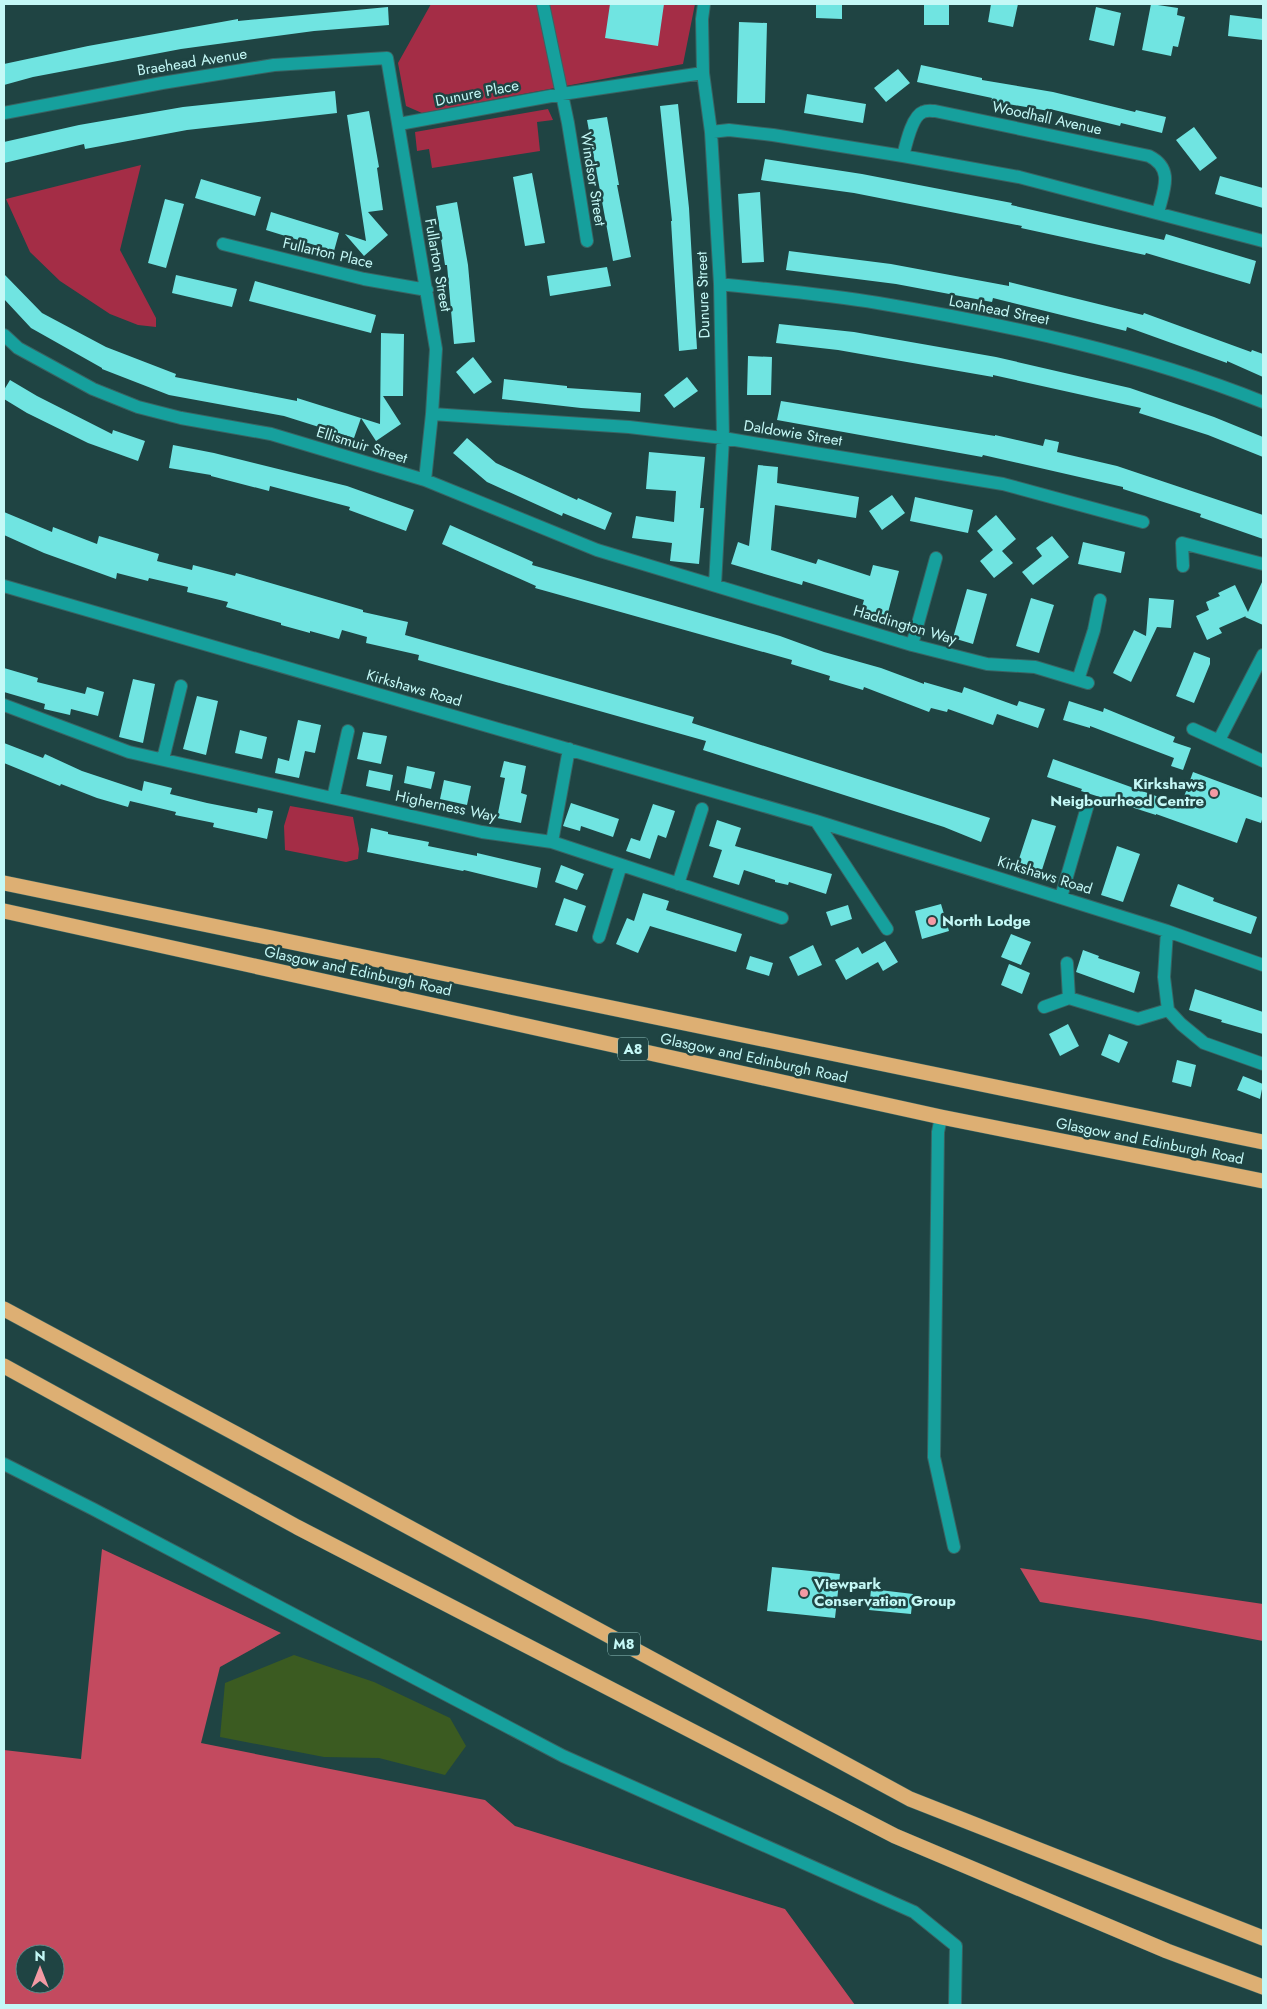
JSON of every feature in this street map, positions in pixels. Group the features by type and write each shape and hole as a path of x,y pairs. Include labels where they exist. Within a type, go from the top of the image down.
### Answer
{"highway":[{"name":"Glasgow and Edinburgh Road","path":"4,883 1263,1142"},
{"name":"Glasgow and Edinburgh Road","path":"4,911 941,1117 1263,1181"},
{"name":"M8","path":"4,1309 910,1799 1263,1938"},
{"path":"4,1366 297,1527 895,1836 1167,1951 1263,1987"}],"street":[{"path":"543,4 562,94"},
{"name":"Dunure Street","path":"704,4 702,19 703,73 711,132 720,284 723,438 716,585"},
{"name":"Braehead Avenue","path":"4,113 162,83 274,65 387,58"},
{"name":"Fullarton Street","path":"387,58 436,349 425,480"},
{"name":"Dunure Place","path":"399,124 562,94 703,73"},
{"name":"Windsor Street","path":"562,94 587,241"},
{"name":"Woodhall Avenue","path":"903,156 914,121 918,114 924,111 936,111 1149,156 1157,160 1163,167 1166,176 1158,213"},
{"path":"711,132 729,130 773,135 1020,177 1263,241"},
{"name":"Fullarton Place","path":"223,244 364,279 427,290"},
{"name":"Loanhead Street","path":"720,284 877,303 1055,338 1139,358 1263,402"},
{"name":"Ellismuir Street","path":"4,336 18,348 93,388 138,406 181,418 271,434 425,480 597,550 716,585"},
{"name":"Daldowie Street","path":"432,414 629,427 723,438 1003,484 1143,522"},
{"path":"1183,566 1182,543 1263,564"},
{"path":"912,645 936,558"},
{"name":"Haddington Way","path":"716,585 912,645 987,664 1035,667 1083,681 1100,600"},
{"name":"Kirkshaws Road","path":"4,586 816,821 1168,930 1263,965"},
{"path":"1219,740 1263,655"},
{"path":"163,759 181,686"},
{"name":"Higherness Way","path":"4,704 129,752 482,832 552,842 782,918"},
{"path":"1194,729 1263,761"},
{"path":"333,798 348,731"},
{"path":"552,842 569,749"},
{"path":"1061,896 1088,804"},
{"path":"678,884 702,809"},
{"path":"816,821 887,929"},
{"path":"599,937 621,865"},
{"path":"1168,930 1164,977 1168,1010 1181,1024 1204,1043 1263,1064"},
{"path":"1067,963 1069,998"},
{"path":"1044,1006 1069,998 1138,1019 1168,1010"},
{"path":"941,1117 938,1132 934,1457 954,1546"},
{"path":"4,1464 111,1518 563,1756 914,1912 956,1946 955,2005"}],"shaded area":[{"path":"431,4 695,4 683,64 422,113 406,106 398,63"},
{"path":"548,109 553,120 537,122 540,151 432,168 429,149 417,151 415,132"},
{"path":"141,165 120,250 156,318 156,327 138,325 110,314 60,281 30,252 6,199"},
{"path":"290,806 353,817 359,849 358,859 346,862 285,850 284,826"},
{"path":"102,1549 281,1633 220,1667 201,1743 485,1800 515,1826 785,1909 855,2005 4,2005 4,1750 81,1759"},
{"path":"1020,1568 1263,1604 1263,1641 1146,1619 1040,1602"},
{"path":"294,1655 374,1682 450,1718 466,1746 445,1775 379,1758 324,1757 220,1737 225,1683"}],"building":[{"path":"610,4 664,4 658,46 605,38"},
{"path":"816,4 842,4 842,19 816,18"},
{"path":"924,4 949,4 949,25 924,25"},
{"path":"991,4 1018,4 1013,27 988,22"},
{"path":"1151,4 1178,8 1177,15 1185,17 1178,47 1173,46 1171,56 1142,50"},
{"path":"388,7 389,25 314,31 181,49 33,77 4,85 4,64 88,46 238,19 238,21"},
{"path":"1096,7 1121,13 1114,46 1089,40"},
{"path":"1230,15 1263,19 1263,40 1228,36"},
{"path":"739,22 767,23 765,103 737,103"},
{"path":"921,65 982,78 982,80 1053,92 1135,112 1136,110 1166,117 1162,133 1121,123 1120,126 1050,109 1049,111 991,101 992,98 917,82"},
{"path":"898,69 910,83 886,102 874,88"},
{"path":"335,91 337,113 187,130 85,149 84,144 4,163 4,142 79,125 183,107"},
{"path":"807,94 866,104 863,123 804,113"},
{"path":"678,104 689,208 697,349 679,351 672,221 660,106"},
{"path":"369,111 379,167 377,168 383,210 368,212 388,235 364,256 345,234 366,241 347,115"},
{"path":"607,117 619,185 617,185 631,257 613,261 587,120"},
{"path":"1194,127 1217,158 1200,171 1176,140"},
{"path":"765,159 862,174 1012,203 1011,205 1164,240 1166,234 1256,261 1250,284 1146,253 1145,255 1021,228 1022,226 854,193 761,180"},
{"path":"532,173 545,243 525,246 513,177"},
{"path":"1220,176 1263,188 1263,208 1215,194"},
{"path":"201,179 261,197 255,216 195,198"},
{"path":"760,192 764,262 742,263 738,194"},
{"path":"165,199 184,204 166,268 148,263"},
{"path":"457,202 468,265 475,342 454,344 447,265 445,265 436,206"},
{"path":"271,212 339,233 334,251 266,230"},
{"path":"789,251 891,264 1009,286 1009,282 1143,315 1144,313 1251,352 1252,350 1263,354 1263,377 1227,361 1227,363 1127,327 1126,331 993,298 992,302 896,284 786,270"},
{"path":"607,267 611,286 550,296 547,276"},
{"path":"4,274 42,313 106,347 176,374 175,377 297,401 297,398 361,418 354,438 284,416 169,395 102,369 31,328 4,299"},
{"path":"176,275 237,289 232,307 172,293"},
{"path":"255,281 376,315 371,333 249,301"},
{"path":"779,324 854,332 996,357 1130,388 1214,417 1263,437 1263,457 1208,435 1139,413 1141,408 993,375 993,377 838,350 776,343"},
{"path":"381,333 404,334 403,396 383,396 401,424 376,441 361,418 380,424"},
{"path":"748,356 772,357 771,395 747,395"},
{"path":"473,357 492,382 474,394 456,372"},
{"path":"687,377 698,391 674,408 664,395"},
{"path":"504,379 567,386 567,388 641,393 640,412 581,408 502,399"},
{"path":"10,380 37,396 112,434 113,430 145,441 138,461 88,443 27,413 4,399 4,390"},
{"path":"781,401 995,435 1043,446 1045,439 1059,442 1057,452 1117,466 1263,515 1263,539 1200,517 1201,514 1123,489 1123,487 983,455 982,457 777,420"},
{"path":"467,438 496,463 577,500 578,498 612,513 605,530 563,513 562,516 487,482 453,453"},
{"path":"173,445 214,453 347,486 414,510 406,531 349,510 350,507 270,486 269,491 211,475 169,468"},
{"path":"649,452 705,457 700,508 704,508 699,564 670,561 672,543 632,538 636,516 674,522 676,491 646,489"},
{"path":"758,465 778,467 777,483 859,497 856,518 775,505 771,550 816,564 818,559 870,576 873,565 899,571 886,620 860,614 864,600 803,581 802,585 731,564 738,542 749,546"},
{"path":"892,495 905,513 882,530 869,511"},
{"path":"915,497 973,510 968,533 910,521"},
{"path":"4,512 52,532 53,527 97,544 99,536 159,554 157,561 192,570 193,565 235,576 236,573 363,610 363,612 408,622 405,635 694,717 692,723 990,818 981,842 944,827 703,750 706,741 418,660 419,655 366,643 367,637 342,630 339,639 310,631 310,633 226,607 228,602 187,592 188,587 149,578 148,581 117,573 116,579 44,553 4,535"},
{"path":"996,515 1016,539 1002,551 1013,563 994,578 980,561 993,550 977,531"},
{"path":"450,525 533,562 532,565 780,636 824,652 881,668 924,684 924,682 962,693 964,687 1017,706 1019,701 1045,709 1038,728 997,714 993,725 948,709 947,712 931,708 929,712 864,687 863,690 829,680 830,676 791,664 792,660 535,588 536,586 442,544"},
{"path":"1052,536 1069,557 1033,585 1022,572 1042,556 1036,548"},
{"path":"1083,542 1125,552 1121,573 1078,564"},
{"path":"1263,580 1263,625 1246,616 1219,628 1222,633 1207,640 1196,616 1209,610 1206,602 1220,596 1218,593 1235,585 1248,612"},
{"path":"967,589 987,594 973,644 953,638"},
{"path":"1031,598 1054,605 1039,653 1016,646"},
{"path":"1149,598 1174,600 1171,628 1157,627 1131,682 1113,673 1134,630 1146,636"},
{"path":"1194,652 1210,658 1210,664 1194,703 1176,696"},
{"path":"4,668 38,678 37,682 85,694 87,687 104,692 98,716 71,709 70,715 44,709 45,704 4,692"},
{"path":"133,679 155,684 143,743 119,737"},
{"path":"197,696 218,701 206,755 183,749"},
{"path":"1069,701 1103,712 1104,708 1175,737 1173,742 1191,748 1183,770 1171,766 1174,758 1090,726 1090,728 1063,720"},
{"path":"298,720 321,725 315,753 305,751 299,778 275,773 278,758 289,761"},
{"path":"240,730 267,737 262,759 235,753"},
{"path":"363,732 387,736 381,764 357,759"},
{"path":"4,743 43,758 45,754 82,771 142,791 144,781 172,788 170,794 207,803 257,813 258,808 273,811 267,839 213,827 214,823 175,815 176,812 130,801 128,807 97,798 61,784 60,786 4,763"},
{"path":"1053,759 1181,805 1193,772 1263,798 1261,823 1246,818 1237,843 1156,814 1081,791 1082,789 1047,777"},
{"path":"504,761 526,766 521,793 527,795 521,823 497,818 505,778 500,777"},
{"path":"407,766 435,772 431,789 404,783"},
{"path":"369,770 393,775 390,791 366,786"},
{"path":"444,780 471,786 467,805 440,799"},
{"path":"571,803 619,819 613,837 581,826 580,831 563,826"},
{"path":"653,804 675,811 666,838 658,835 650,859 626,851 631,838 640,841"},
{"path":"1032,819 1056,826 1041,873 1017,865"},
{"path":"717,820 741,828 735,846 832,874 826,894 789,882 788,885 775,882 775,880 744,870 739,885 713,877 722,850 709,846"},
{"path":"371,828 388,832 388,834 429,842 428,846 477,856 477,853 541,868 537,888 464,870 367,852"},
{"path":"1117,846 1140,854 1123,902 1101,895"},
{"path":"561,865 584,874 577,890 555,882"},
{"path":"1178,884 1214,898 1213,901 1257,917 1251,934 1170,906"},
{"path":"643,893 669,901 666,910 742,934 736,952 650,926 638,953 616,944 627,918 634,921"},
{"path":"564,898 586,906 577,932 555,925"},
{"name":"North Lodge","path":"941,904 949,931 922,939 915,911"},
{"path":"848,905 852,919 831,926 826,912"},
{"path":"1011,934 1031,942 1021,965 1001,957"},
{"path":"885,941 898,962 883,971 878,962 846,980 835,960 858,947 862,954"},
{"path":"813,945 822,965 798,976 789,957"},
{"path":"1083,950 1099,956 1098,958 1140,972 1134,993 1076,972"},
{"path":"750,956 773,963 769,976 746,969"},
{"path":"1009,964 1030,973 1022,994 1001,985"},
{"path":"1195,989 1263,1012 1263,1034 1221,1022 1222,1020 1189,1010"},
{"path":"1068,1024 1079,1046 1060,1056 1049,1034"},
{"path":"1109,1034 1128,1042 1119,1063 1101,1055"},
{"path":"1177,1060 1196,1065 1191,1087 1172,1082"},
{"path":"1243,1076 1263,1084 1260,1099 1237,1090"},
{"name":"Viewpark Conservation Group","path":"772,1567 840,1574 835,1618 767,1611"},
{"path":"871,1589 913,1594 911,1614 869,1610"}],"place":[{"name":"Kirkshaws Neigbourhood Centre","path":"1214,793"},
{"name":"North Lodge","path":"932,921"},
{"name":"Viewpark Conservation Group","path":"804,1593"}]}
